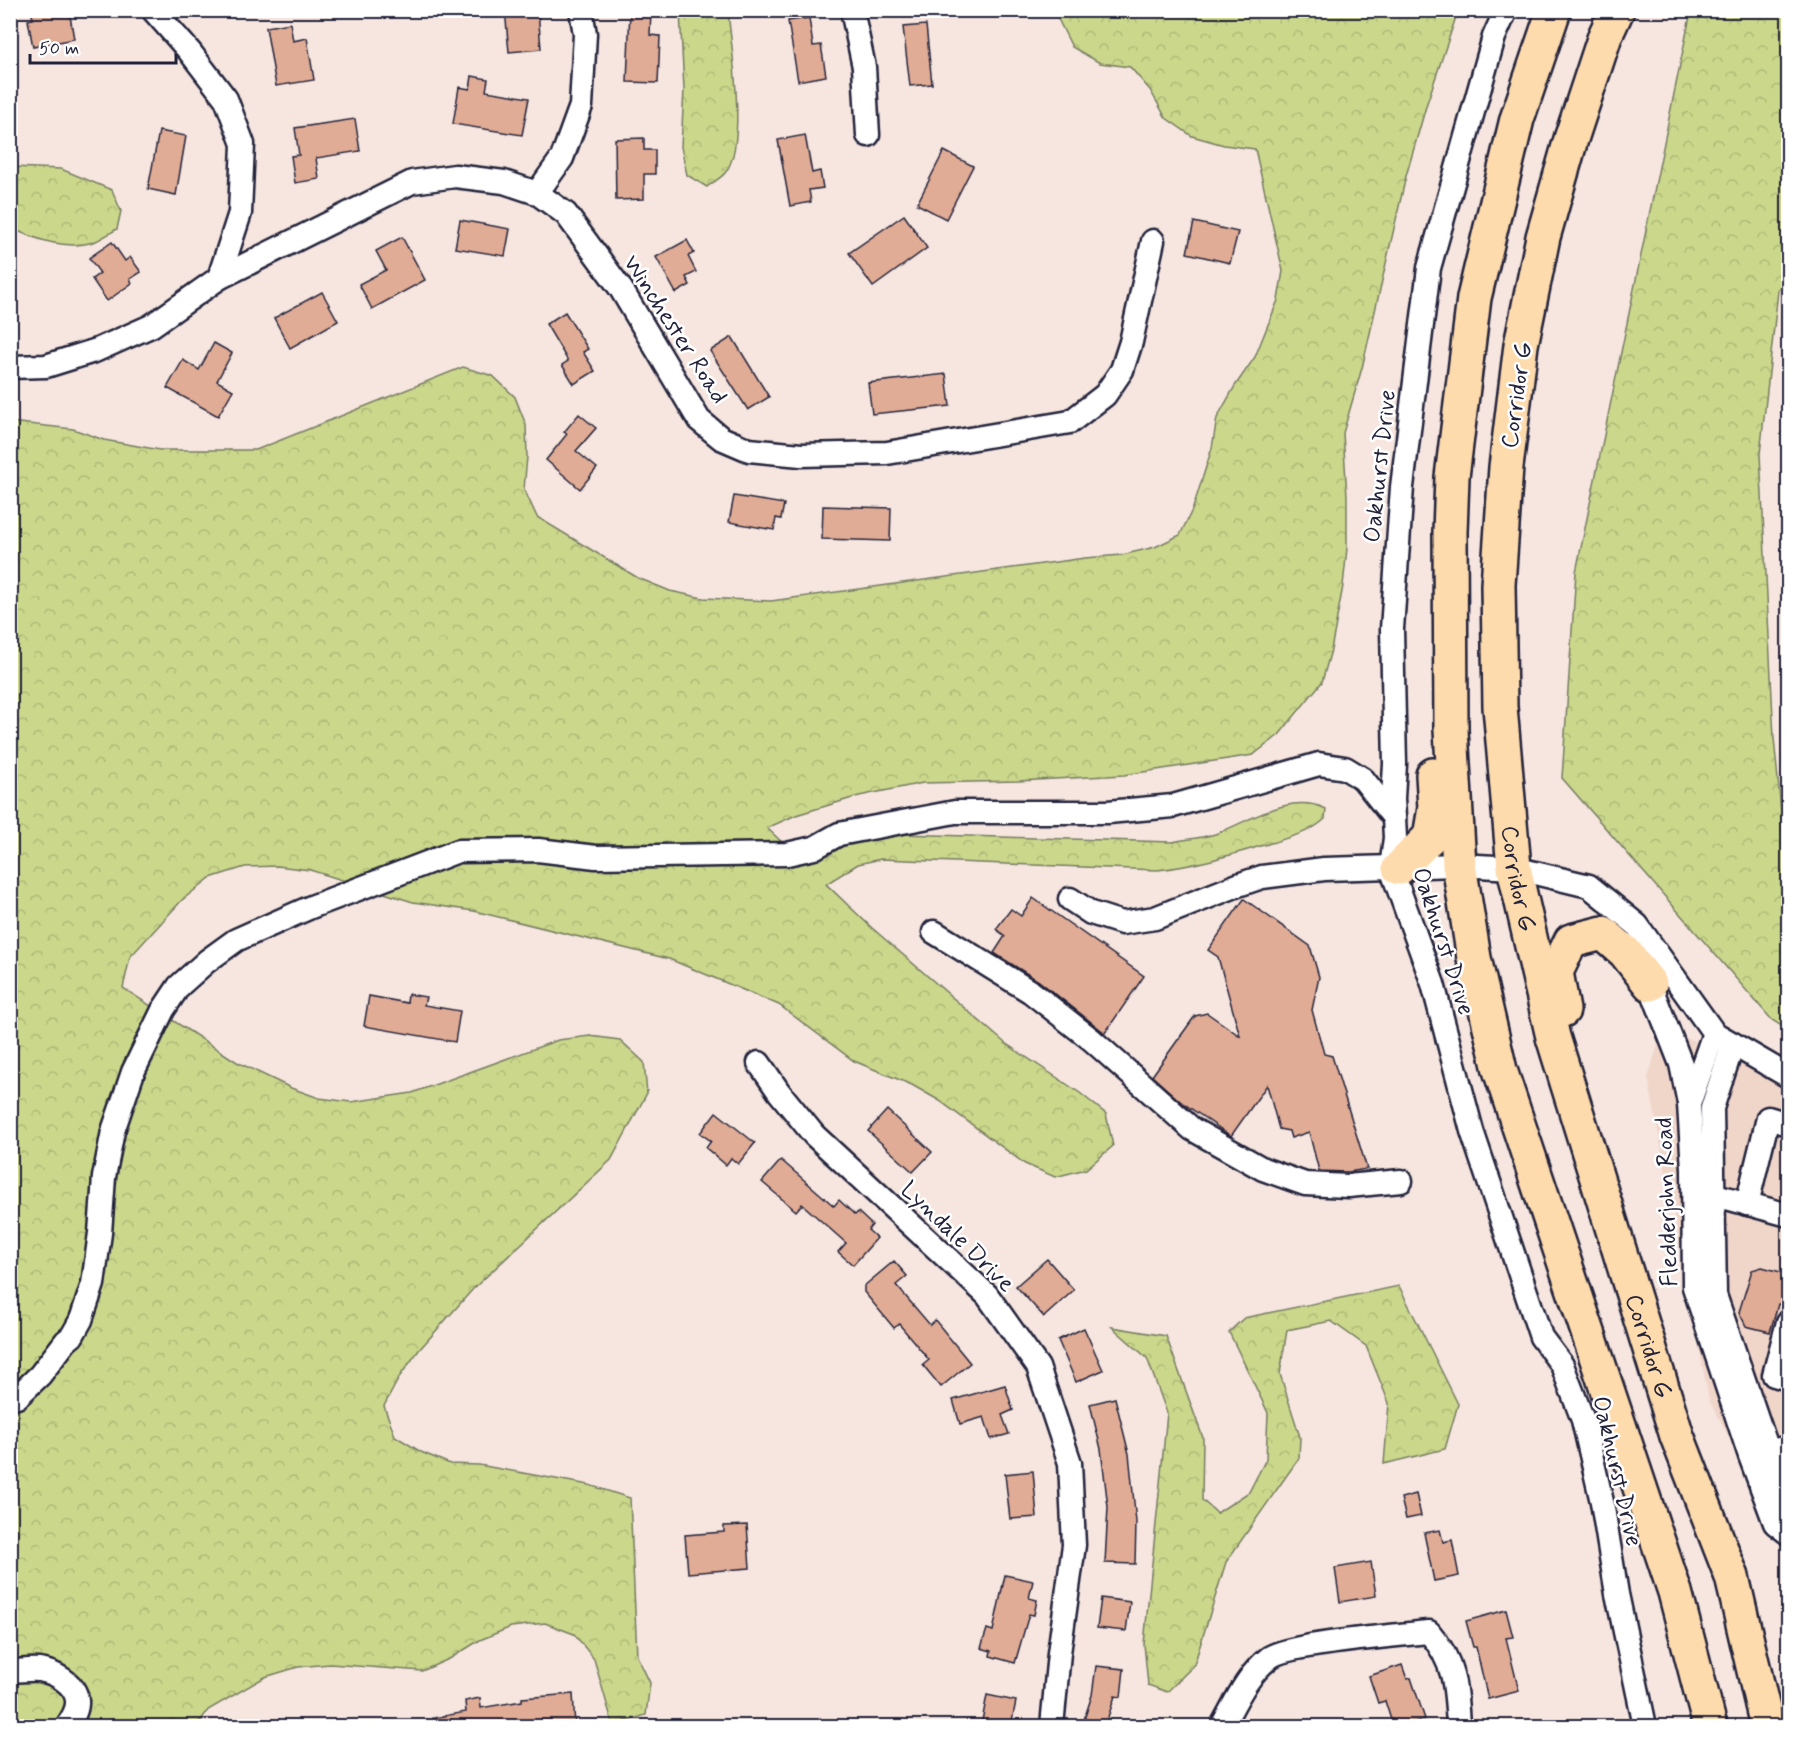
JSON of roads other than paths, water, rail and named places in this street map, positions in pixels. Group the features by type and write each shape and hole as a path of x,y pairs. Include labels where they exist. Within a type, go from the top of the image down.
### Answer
{"highway":[{"path":"1554,10 1517,119 1474,298 1452,477 1451,729 1459,865 1474,958 1500,1070 1675,1592 1710,1726"},
{"name":"Corridor G","path":"1617,10 1605,36 1571,139 1543,237 1521,345 1506,467 1498,596 1500,707 1514,868 1553,1037 1677,1436 1732,1577 1767,1726"},
{"path":"1395,868 1430,837 1435,808 1429,714 1437,600 1450,532"},
{"path":"1606,1209 1556,972 1571,941 1603,933 1625,952 1650,984"}],"street":[{"path":"153,10 190,52 226,99 243,144 240,213 219,278"},
{"path":"537,193 562,158 581,106 585,34 581,10"},
{"path":"852,10 864,66 868,135"},
{"name":"Oakhurst Drive","path":"1506,10 1494,37 1429,268 1402,487 1392,629 1395,868 1433,984 1472,1131 1541,1337 1562,1365 1583,1420 1602,1502 1617,1594 1645,1726"},
{"name":"Winchester Road","path":"10,367 46,366 97,350 151,326 219,278 412,182 455,176 504,182 537,193 566,214 621,289 699,420 721,438 748,450 801,455 887,453 1070,422 1105,395 1122,370 1131,342 1153,241"},
{"path":"10,1399 17,1397 40,1375 72,1336 81,1320 93,1284 104,1177 113,1131 133,1072 163,1010 179,987 207,961 236,940 291,915 458,851 538,850 596,857 787,854 813,848 839,834 955,812 1108,812 1173,806 1319,764 1345,768 1363,779 1394,818"},
{"path":"1070,899 1090,914 1122,923 1155,918 1262,877 1324,869 1459,865 1514,868 1589,886 1637,925 1724,1038 1788,1076"},
{"path":"1616,907 1650,984 1681,1064 1689,1104"},
{"path":"934,932 1031,992 1092,1040 1192,1129 1263,1169 1305,1184 1348,1186 1401,1181"},
{"path":"1724,1038 1712,1108 1703,1191 1788,1215"},
{"name":"Fledderjohn Road","path":"1724,1038 1689,1104 1703,1191 1694,1287 1769,1452 1775,1522 1788,1533"},
{"name":"Lyndale Drive","path":"759,1063 814,1135 987,1295 1038,1367 1070,1462 1074,1545 1059,1653 1052,1726"},
{"path":"1747,1203 1768,1118 1788,1124"},
{"path":"1788,1322 1774,1375 1788,1379"},
{"path":"1769,1452 1788,1509"},
{"path":"1222,1726 1253,1673 1271,1656 1295,1648 1429,1632 1443,1648 1456,1686 1458,1726"},
{"path":"10,1671 39,1670 57,1675 69,1685 77,1700 75,1714 68,1726"}]}
